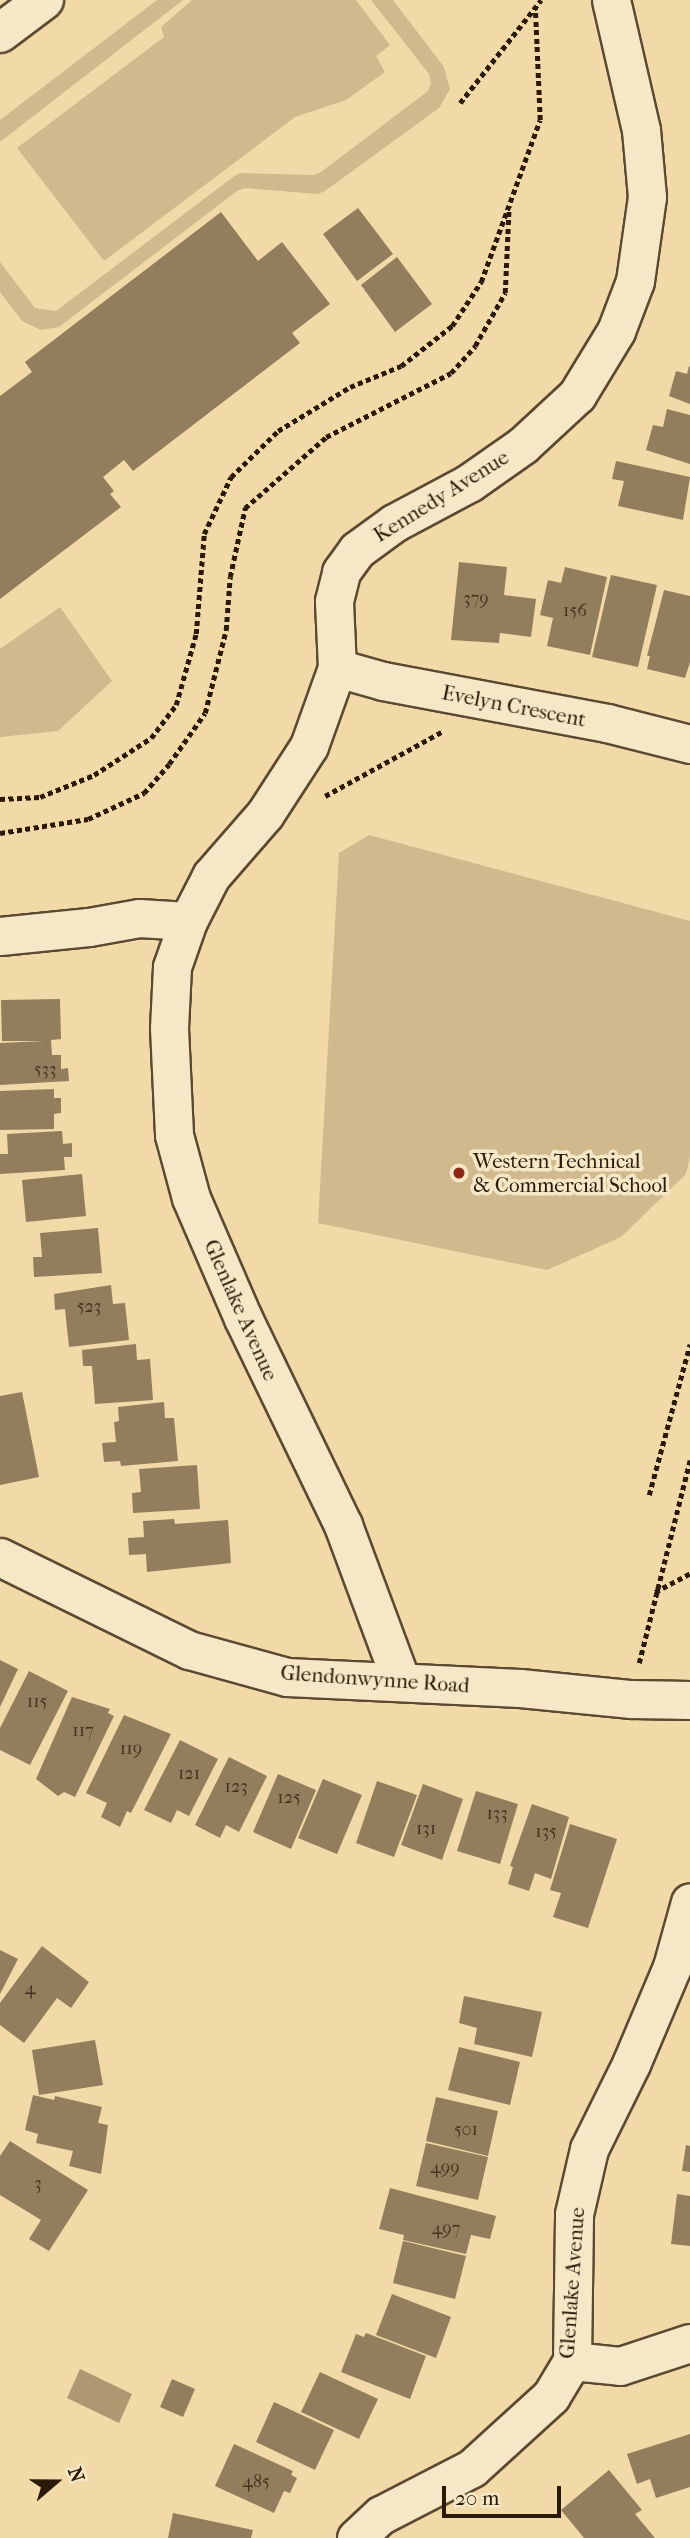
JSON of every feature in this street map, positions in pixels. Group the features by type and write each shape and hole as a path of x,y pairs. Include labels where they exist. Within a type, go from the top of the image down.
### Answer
{"street":[{"path":"0,33 44,0"},
{"name":"Kennedy Avenue","path":"188,921 211,876 265,814 309,747 337,668 334,601 341,572 357,551 394,523 469,483 523,445 577,395 616,331 635,281 647,197 641,130 611,0"},
{"name":"Evelyn Crescent","path":"337,668 383,681 607,723 690,744"},
{"path":"0,936 89,927 139,918 188,921"},
{"name":"Glenlake Avenue","path":"188,921 173,967 169,1028 174,1135 188,1185 243,1318 344,1525 401,1681"},
{"name":"Glendonwynne Road","path":"0,1557 189,1650 287,1677 401,1681 520,1688 631,1699 690,1700"},
{"name":"Glenlake Avenue","path":"356,2538 382,2515 472,2468 551,2396 572,2361 574,2214 589,2149 631,2064 672,1967 690,1902"},
{"path":"572,2361 620,2366 690,2343"}],"path":[{"path":"460,103 541,0"},
{"path":"0,799 40,797 94,775 151,738 176,705 196,634 204,534 231,478 278,431 350,387 401,366 452,326 481,282 510,198 530,155 540,120 535,6"},
{"path":"0,833 89,819 144,793 169,764 205,713 226,630 230,577 245,508 326,437 451,373 475,346 505,292 510,198"},
{"path":"315,801 453,726"},
{"path":"649,1495 690,1344"},
{"path":"639,1665 655,1592 687,1484 690,1460"},
{"path":"655,1592 690,1573"}],"shaded area":[{"path":"157,0 183,0 0,142 0,120"},
{"path":"192,0 356,0 390,45 376,56 385,72 346,100 295,117 104,261 17,148 164,37 161,27"},
{"path":"371,0 393,0 444,67 450,89 439,108 318,194 245,188 237,191 59,327 41,330 22,321 0,292 0,262 35,308 56,311 233,177 240,173 314,175 321,172 428,91 431,83 429,74"},
{"path":"60,607 112,681 58,731 0,737 0,649"},
{"path":"369,835 690,921 690,1156 686,1174 621,1237 547,1270 318,1223 339,853"},
{"path":"80,2369 132,2394 119,2423 67,2398"}],"building":[{"path":"358,208 393,254 357,281 323,234"},
{"path":"221,212 258,261 282,242 330,304 292,333 300,343 133,471 124,460 103,477 114,491 110,494 121,507 0,599 0,396 32,372 25,362"},
{"path":"397,257 432,304 395,332 361,285"},
{"path":"689,366 690,404 669,396 676,371 687,374"},
{"path":"667,409 690,415 690,464 646,450 653,425 663,427"},
{"path":"616,461 690,477 683,520 618,506 624,481 612,479"},
{"path":"459,562 507,567 504,595 536,599 531,637 500,633 499,643 451,640"},
{"path":"565,567 607,577 590,655 547,646 553,618 540,615 548,580 561,583"},
{"path":"611,575 657,585 638,667 592,657"},
{"path":"664,590 690,596 690,662 685,678 647,669 650,656 647,656"},
{"path":"60,999 61,1039 51,1040 52,1055 61,1055 61,1069 68,1068 69,1081 0,1085 0,1043 45,1041 2,1041 1,1000"},
{"path":"54,1089 54,1098 61,1098 61,1113 54,1114 54,1129 0,1130 0,1091"},
{"path":"62,1131 63,1144 72,1143 72,1157 64,1157 65,1170 0,1174 0,1154 8,1154 7,1134"},
{"path":"82,1174 86,1216 26,1222 22,1180"},
{"path":"98,1228 102,1273 34,1277 33,1257 42,1257 40,1233"},
{"path":"111,1285 113,1304 125,1303 129,1340 69,1347 65,1309 55,1310 54,1294"},
{"path":"136,1344 137,1360 150,1359 153,1400 95,1404 92,1366 83,1366 82,1350"},
{"path":"22,1392 39,1477 0,1485 0,1396"},
{"path":"164,1402 165,1418 174,1418 178,1461 121,1466 120,1461 104,1462 102,1443 116,1442 114,1422 119,1421 118,1407"},
{"path":"197,1465 200,1509 133,1513 132,1493 141,1492 139,1469"},
{"path":"174,1519 175,1524 228,1520 231,1563 147,1572 146,1554 129,1555 128,1538 144,1537 143,1521"},
{"path":"0,1660 18,1669 0,1707"},
{"path":"29,1671 68,1691 30,1765 0,1750 0,1728"},
{"path":"72,1697 110,1709 108,1713 114,1716 75,1797 64,1792 58,1796 36,1779"},
{"path":"124,1715 171,1734 131,1813 127,1811 120,1827 101,1817 107,1803 86,1793"},
{"path":"180,1740 218,1759 189,1816 177,1810 171,1823 144,1810"},
{"path":"229,1757 267,1776 239,1832 226,1825 220,1838 195,1825"},
{"path":"278,1774 316,1790 291,1849 253,1832"},
{"path":"323,1779 362,1795 337,1854 298,1838"},
{"path":"377,1781 417,1795 394,1857 356,1843"},
{"path":"423,1784 463,1799 442,1860 401,1845"},
{"path":"476,1791 518,1804 500,1864 457,1851"},
{"path":"532,1804 569,1817 551,1879 535,1873 529,1891 508,1884 513,1867 510,1866"},
{"path":"570,1824 617,1839 588,1928 553,1917 561,1893 550,1890"},
{"path":"42,1946 89,1982 71,2008 57,1998 24,2043 0,2025 0,2003"},
{"path":"0,1950 18,1959 0,1994"},
{"path":"464,1996 542,2012 532,2057 474,2044 477,2028 459,2023"},
{"path":"95,2040 103,2085 39,2095 32,2050"},
{"path":"459,2047 520,2062 510,2105 448,2090"},
{"path":"33,2095 54,2100 55,2096 102,2107 98,2123 108,2125 101,2174 69,2166 73,2151 36,2143 38,2134 25,2130"},
{"path":"436,2097 498,2111 488,2156 426,2141"},
{"path":"10,2141 88,2190 49,2251 29,2239 41,2220 0,2195 0,2156"},
{"path":"426,2143 488,2157 478,2200 416,2186"},
{"path":"686,2145 690,2146 690,2172 682,2171"},
{"path":"390,2188 496,2216 490,2239 471,2235 466,2254 403,2240 404,2235 379,2229"},
{"path":"677,2194 690,2196 690,2246 671,2244"},
{"path":"403,2241 466,2256 455,2299 393,2283"},
{"path":"392,2294 451,2317 436,2358 376,2335"},
{"path":"366,2333 426,2356 410,2399 341,2372 356,2334 364,2337"},
{"path":"320,2372 378,2399 359,2439 301,2412"},
{"path":"172,2379 195,2389 183,2417 160,2407"},
{"path":"274,2402 334,2430 315,2470 256,2442"},
{"path":"690,2434 690,2487 656,2498 650,2479 637,2484 627,2454"},
{"path":"234,2444 293,2471 291,2475 297,2478 290,2493 284,2491 274,2513 215,2486"},
{"path":"609,2470 642,2510 635,2514 655,2538 584,2538 561,2510"},
{"path":"173,2513 253,2530 251,2538 168,2538"}],"place":[{"name":"Western Technical & Commercial School","path":"459,1173"}]}
